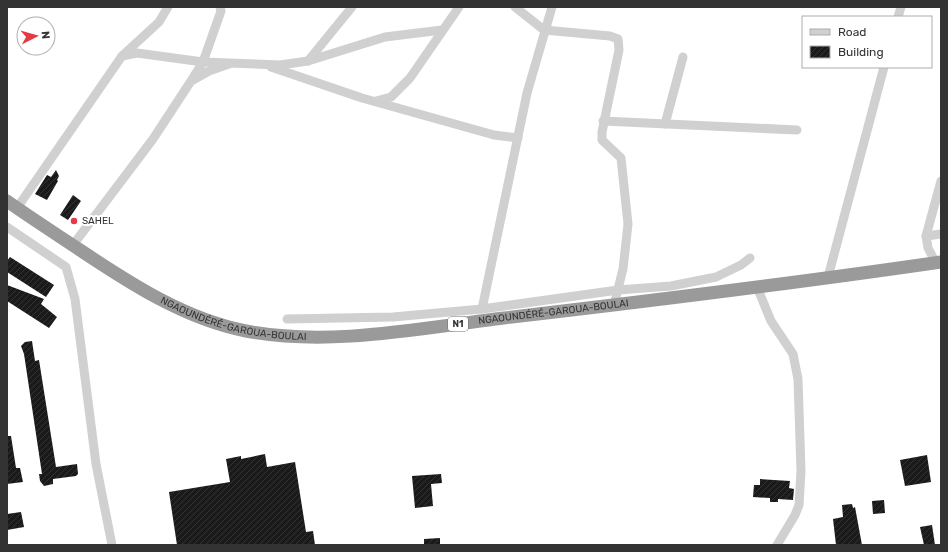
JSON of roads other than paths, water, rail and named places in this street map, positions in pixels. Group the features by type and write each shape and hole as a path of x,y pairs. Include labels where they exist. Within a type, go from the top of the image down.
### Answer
{"highway":[{"name":"NGAOUNDÉRÉ-GAROUA-BOULAI","path":"12,205 120,276 158,298 197,317 244,331 286,337 332,337 534,315 938,263"}],"street":[{"path":"12,205 122,56 158,22 168,7"},
{"path":"73,245 153,139 203,62 221,11 220,7"},
{"path":"308,61 352,7"},
{"path":"374,102 391,97 410,78 459,7"},
{"path":"515,7 544,30 610,36 618,39 619,50 603,121 602,140 621,158 628,224 623,269 614,305"},
{"path":"482,309 518,138 544,30 552,7"},
{"path":"122,56 137,53 203,62 280,65 308,61 385,37 442,30"},
{"path":"665,124 683,57"},
{"path":"191,81 209,71 234,63"},
{"path":"260,64 374,102 494,134 518,138"},
{"path":"828,277 884,68"},
{"path":"603,121 797,130"},
{"path":"938,263 928,248 926,236 941,180"},
{"path":"7,227 66,267 75,299 96,464 112,545"},
{"path":"926,236 941,234"},
{"path":"287,319 393,317 482,309 618,290 671,286 703,281 730,271 750,258"},
{"path":"757,287 772,321 793,354 798,379 801,471 799,505 795,515 776,545"},
{"path":"521,303 534,315"}],"place":[{"name":"SAHEL","path":"74,221"}]}
